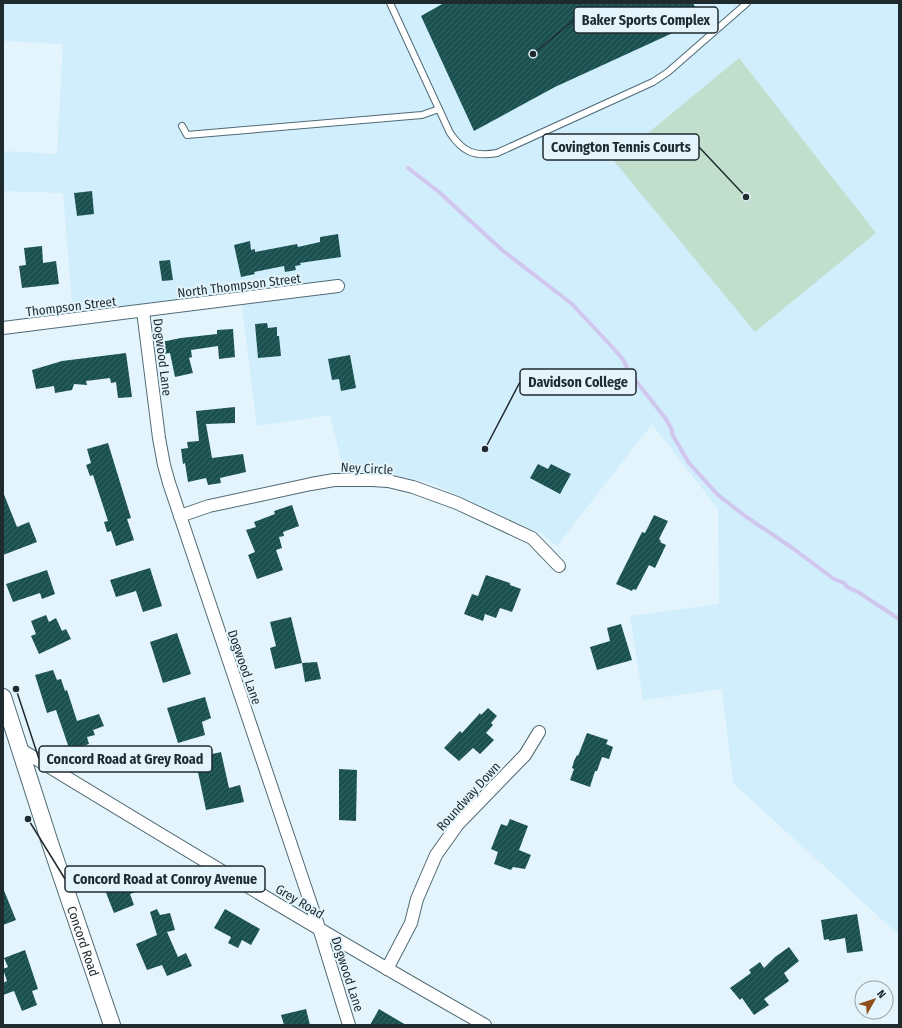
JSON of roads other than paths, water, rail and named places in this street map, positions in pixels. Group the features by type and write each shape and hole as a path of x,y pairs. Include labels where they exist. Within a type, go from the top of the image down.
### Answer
{"main road":[{"name":"Concord Road","path":"3,698 8,730 20,748 51,846 112,1025"}],"street":[{"name":"North Thompson Street","path":"143,311 338,286"},
{"name":"Thompson Street","path":"3,328 143,311"},
{"name":"Dogwood Lane","path":"143,311 164,465 319,928 349,1025"},
{"name":"Ney Circle","path":"180,516 209,506 334,480 372,480 388,482 413,487 457,503 532,538 559,566"},
{"name":"Roundway Down","path":"387,969 411,923 417,899 436,855 458,824 525,755 539,732"},
{"name":"Grey Road","path":"20,748 387,969 485,1025"}],"lane":[{"path":"390,3 450,133 465,149 474,154 485,155 497,153 652,82 668,72 747,3"},
{"path":"182,126 187,135 422,115 439,109"}],"waterway":[{"path":"408,168 439,192 502,250 572,304 624,361 628,371 666,419 672,430 672,434 689,463 718,495 834,579 844,583 847,587 858,592 899,619"}],"place":[{"name":"Baker Sports Complex","path":"533,54"},
{"name":"Covington Tennis Courts","path":"746,197"},
{"name":"Davidson College","path":"485,449"},
{"name":"Concord Road at Grey Road","path":"16,689"},
{"name":"Concord Road at Conroy Avenue","path":"28,819"}]}
